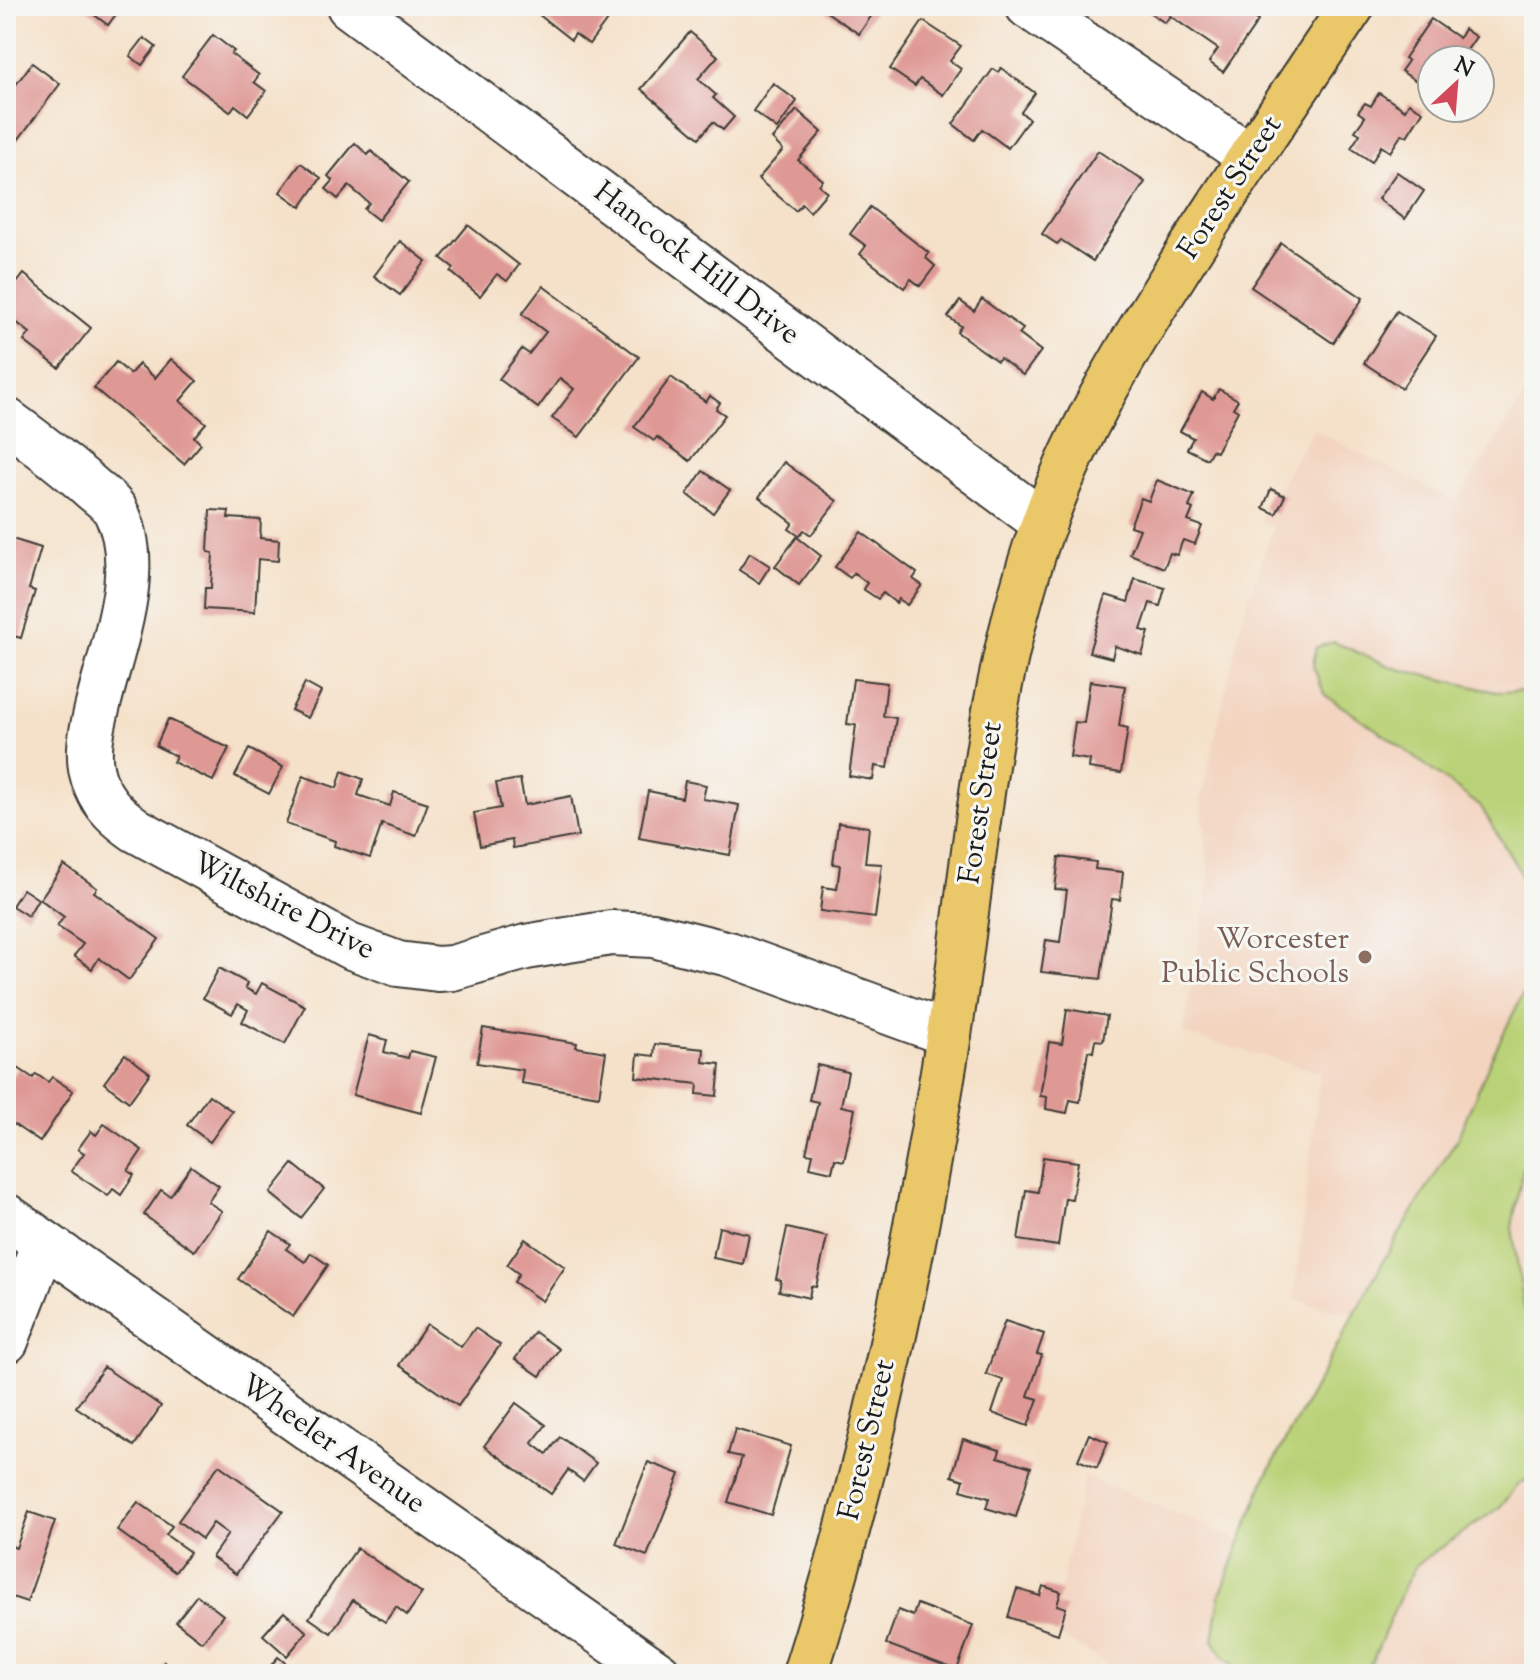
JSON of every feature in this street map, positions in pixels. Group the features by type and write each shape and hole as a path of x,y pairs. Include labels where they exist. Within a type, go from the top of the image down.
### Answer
{"main road":[{"name":"Forest Street","path":"805,1674 848,1525 886,1368 921,1196 949,1034 998,686 1020,598 1044,523 1087,421 1121,360 1352,6"}],"street":[{"name":"Hancock Hill Drive","path":"349,6 1044,523"},
{"path":"1028,6 1251,157"},
{"name":"Wiltshire Drive","path":"6,420 113,507 126,535 129,565 124,598 95,713 90,755 94,782 100,794 116,815 136,830 349,946 398,964 452,968 526,947 611,933 641,934 729,954 949,1034"},
{"name":"Wheeler Avenue","path":"6,1216 659,1674"},
{"path":"6,1341 44,1243"}],"shaded area":[{"name":"Worcester Public Schools","path":"1534,381 1534,1674 1125,1674 1052,1632 1084,1476 1271,1552 1361,1317 1294,1299 1320,1072 1183,1034 1210,881 1201,799 1244,611 1273,528 1260,521 1313,429 1456,502"}],"green space":[{"path":"1334,642 1394,668 1496,692 1534,691 1534,971 1533,938 1520,872 1481,807 1325,695 1313,666 1316,647"},
{"path":"1534,971 1534,1110 1512,1227 1525,1314 1534,1328 1534,1476 1519,1484 1500,1507 1416,1565 1373,1660 1362,1674 1251,1674 1226,1660 1213,1640 1220,1595 1265,1478 1386,1256 1457,1139 1491,1059"}],"building":[{"path":"86,6 122,6 108,25"},
{"path":"528,6 597,6 610,16 589,44 575,34 571,40"},
{"path":"878,6 859,34 821,8"},
{"path":"1147,6 1236,6 1258,21 1223,72 1209,62 1218,49 1170,16 1165,23 1145,9"},
{"path":"1431,19 1459,38 1464,29 1476,37 1471,44 1416,44 1416,81 1401,71 1408,61 1404,58"},
{"path":"923,21 961,46 950,61 961,69 943,95 920,79 915,86 890,69"},
{"path":"690,32 718,56 698,79 734,117 723,130 713,122 699,138 641,89"},
{"path":"213,35 234,51 231,54 259,75 254,82 266,91 248,115 235,105 230,112 182,76"},
{"path":"144,38 156,47 142,65 130,56"},
{"path":"32,63 60,84 6,156 6,86 12,90"},
{"path":"1001,68 1035,93 1021,112 1029,119 1008,148 982,129 974,140 953,124 993,69 998,72"},
{"path":"773,83 797,101 777,129 753,111"},
{"path":"1379,93 1405,110 1409,103 1416,107 1416,122 1407,136 1402,134 1390,152 1381,146 1372,162 1351,148 1360,134 1355,131 1365,117 1358,112 1365,103 1371,106"},
{"path":"797,110 822,132 798,160 823,180 819,185 827,192 810,212 802,204 796,211 758,179 783,150 772,139"},
{"path":"355,143 368,155 371,151 409,182 378,220 364,209 369,203 349,186 338,199 326,189 333,181 328,176"},
{"path":"1098,151 1145,182 1093,261 1061,240 1057,244 1042,234"},
{"path":"301,163 321,178 301,207 280,192"},
{"path":"1397,172 1424,191 1405,219 1378,199"},
{"path":"870,207 929,253 926,258 935,266 920,286 911,279 904,288 860,254 866,246 850,234"},
{"path":"468,225 519,265 507,281 497,274 480,296 451,272 454,268 441,258"},
{"path":"400,241 426,261 400,295 374,276"},
{"path":"1281,243 1363,298 1333,343 1251,287"},
{"path":"24,274 91,328 59,368 24,341 30,333 6,314 6,297"},
{"path":"543,286 639,357 579,437 552,418 574,389 560,378 538,408 499,379 522,349 529,354 546,332 522,314"},
{"path":"982,299 1023,329 1019,334 1041,351 1023,375 1000,358 997,361 957,332 961,326 948,317 960,301 974,311"},
{"path":"1397,311 1436,336 1402,388 1364,363"},
{"path":"171,359 197,381 180,401 206,423 194,437 201,444 184,464 94,388 116,362 130,374 139,364 155,378"},
{"path":"671,377 706,402 710,396 720,403 716,409 725,415 690,461 657,437 654,441 634,427"},
{"path":"1219,389 1238,400 1233,408 1238,411 1216,452 1212,450 1207,459 1187,449 1193,438 1180,431 1202,392 1213,399"},
{"path":"784,462 837,501 811,535 804,530 799,536 789,529 793,523 759,497"},
{"path":"703,471 730,490 713,513 687,494"},
{"path":"1157,480 1194,495 1188,521 1202,526 1195,544 1183,540 1177,555 1170,553 1164,568 1130,554 1140,529 1130,526 1141,498 1149,501"},
{"path":"1271,489 1285,496 1276,514 1263,508"},
{"path":"210,510 229,511 228,518 261,520 260,538 279,540 278,561 258,559 255,612 204,609 205,588 211,588 213,553 208,552"},
{"path":"6,524 13,526 9,538 41,548 29,589 35,591 21,638 6,634"},
{"path":"861,532 917,573 913,579 922,585 907,605 899,599 896,603 883,593 878,599 863,589 867,583 854,573 850,578 835,567"},
{"path":"797,537 821,556 799,585 775,566"},
{"path":"750,553 770,566 759,583 739,570"},
{"path":"1135,579 1165,588 1160,606 1150,603 1141,630 1149,632 1142,655 1115,646 1112,658 1089,652 1106,595 1128,602"},
{"path":"853,679 887,683 883,716 896,718 888,768 875,766 873,780 849,776 856,725 847,724"},
{"path":"1090,681 1125,686 1119,726 1128,728 1121,773 1089,768 1090,760 1070,757 1075,722 1084,723"},
{"path":"305,683 321,692 308,718 291,710"},
{"path":"168,719 229,748 213,781 173,762 176,756 156,746"},
{"path":"249,749 283,767 269,794 235,776"},
{"path":"342,771 363,779 358,795 390,806 394,792 428,803 416,836 382,824 370,858 334,846 335,841 286,824 303,776 337,788"},
{"path":"520,779 525,805 571,796 578,836 513,848 512,840 480,846 474,813 501,808 496,783"},
{"path":"685,781 706,785 703,799 739,805 730,855 639,838 648,791 682,798"},
{"path":"838,823 869,827 865,863 882,864 875,918 820,911 823,887 837,889 840,865 833,864"},
{"path":"1059,857 1096,862 1095,869 1123,872 1120,900 1112,899 1101,979 1041,972 1046,940 1060,942 1067,890 1055,889"},
{"path":"64,865 97,888 94,892 159,939 129,980 99,958 92,969 74,956 83,944 57,926 64,917 40,899"},
{"path":"23,889 38,899 28,916 12,906"},
{"path":"219,968 247,983 245,988 256,994 262,983 305,1006 285,1044 242,1022 248,1010 238,1004 232,1014 203,998"},
{"path":"1067,1009 1107,1016 1103,1041 1095,1040 1093,1052 1088,1051 1080,1102 1070,1100 1067,1113 1046,1109 1047,1097 1040,1096 1049,1042 1062,1044"},
{"path":"483,1028 577,1043 576,1047 606,1052 599,1096 521,1083 523,1070 477,1063"},
{"path":"369,1035 387,1040 384,1052 408,1058 410,1051 436,1057 421,1113 353,1095"},
{"path":"655,1044 704,1049 703,1062 720,1064 717,1096 697,1094 698,1084 636,1077 638,1054 654,1056"},
{"path":"125,1054 150,1073 129,1102 104,1083"},
{"path":"817,1065 848,1072 841,1106 855,1109 844,1161 835,1159 832,1172 810,1167 813,1154 806,1153 818,1102 809,1100"},
{"path":"18,1068 33,1078 36,1074 48,1082 52,1077 73,1091 40,1142 6,1119 6,1072 13,1076"},
{"path":"209,1095 232,1111 210,1142 187,1125"},
{"path":"104,1124 142,1150 128,1171 134,1175 121,1195 113,1189 108,1196 71,1171 84,1153 78,1149 91,1131 96,1135"},
{"path":"1043,1157 1078,1162 1072,1199 1065,1198 1058,1246 1018,1240 1026,1190 1038,1192"},
{"path":"293,1164 324,1189 301,1218 270,1193"},
{"path":"191,1166 219,1186 208,1202 222,1211 194,1251 144,1215 161,1190 170,1196"},
{"path":"719,1227 749,1234 743,1264 713,1258"},
{"path":"787,1228 827,1237 816,1287 811,1286 809,1298 779,1291 781,1280 776,1279"},
{"path":"271,1231 290,1244 286,1249 305,1262 311,1253 328,1265 293,1317 238,1279"},
{"path":"525,1239 565,1267 542,1301 514,1282 519,1274 507,1265"},
{"path":"1005,1321 1044,1334 1037,1354 1042,1355 1028,1396 1038,1399 1028,1426 992,1413 1003,1380 986,1374"},
{"path":"427,1324 461,1347 475,1328 500,1345 458,1406 399,1365"},
{"path":"535,1332 559,1349 540,1376 515,1359"},
{"path":"104,1367 161,1406 134,1446 76,1407"},
{"path":"516,1403 546,1425 532,1443 547,1454 560,1437 596,1463 583,1481 568,1470 551,1494 484,1446"},
{"path":"735,1429 791,1446 771,1515 728,1502 742,1457 728,1454"},
{"path":"1089,1434 1108,1442 1097,1468 1078,1460"},
{"path":"963,1439 1000,1450 998,1457 1031,1467 1016,1517 986,1508 989,1498 961,1490 964,1480 952,1476"},
{"path":"648,1462 680,1474 647,1556 616,1544"},
{"path":"219,1465 283,1511 236,1574 212,1557 228,1534 213,1523 202,1539 178,1521"},
{"path":"138,1502 172,1526 166,1535 190,1552 175,1572 117,1530"},
{"path":"29,1512 55,1521 27,1602 12,1597 6,1612 6,1544 16,1548"},
{"path":"357,1548 422,1593 407,1615 396,1607 385,1622 353,1600 331,1633 309,1618"},
{"path":"1043,1586 1061,1592 1057,1605 1066,1608 1058,1634 1008,1617 1017,1589 1040,1596"},
{"path":"197,1595 223,1615 202,1642 176,1622"},
{"path":"917,1604 973,1625 957,1670 886,1644 898,1610 913,1616"},
{"path":"284,1612 307,1632 287,1656 263,1635"},
{"path":"278,1657 299,1674 264,1674"},
{"path":"164,1662 182,1674 157,1674"}],"place":[{"name":"Worcester Public Schools","path":"1365,957"}]}
